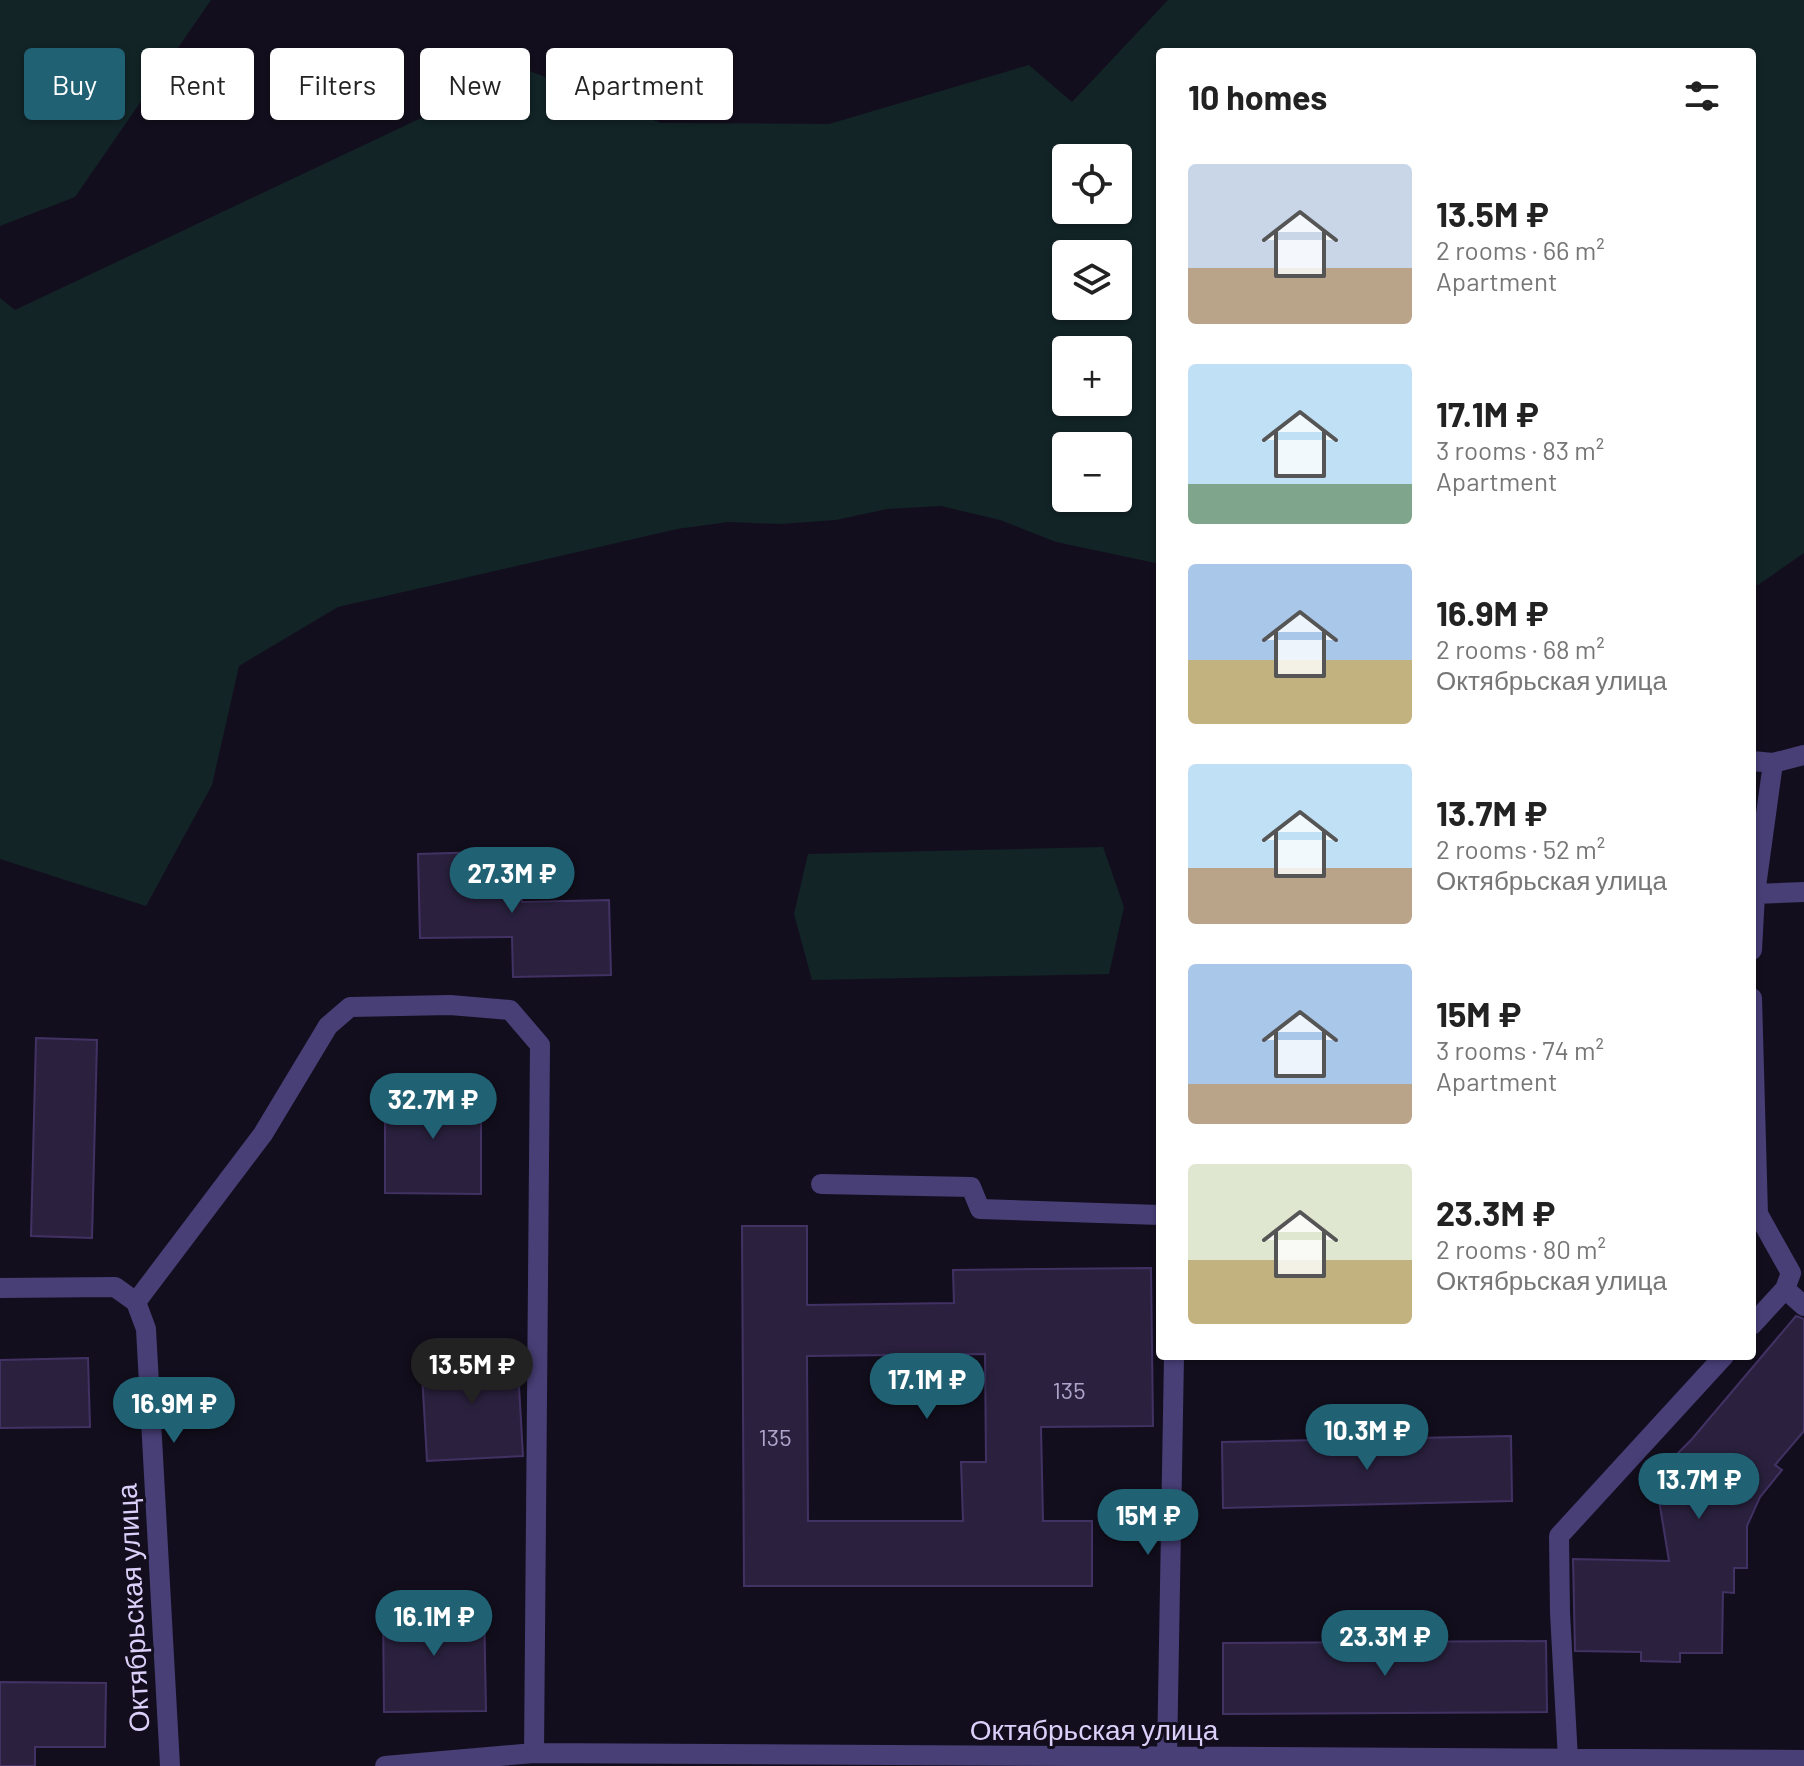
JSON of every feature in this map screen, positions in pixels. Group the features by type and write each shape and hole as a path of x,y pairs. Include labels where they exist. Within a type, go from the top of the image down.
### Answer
{"street":[{"path":"1756,875 1762,762 1804,755"},
{"path":"1756,894 1804,892"},
{"path":"0,1288 115,1287 136,1302 263,1134 328,1026 350,1007 450,1005 510,1010 540,1045 534,1753"},
{"path":"1756,1142 1758,1214 1791,1273 1785,1289 1756,1321"},
{"path":"821,1184 971,1187 980,1209 1156,1215"},
{"path":"1785,1289 1804,1306"},
{"name":"Октябрьская улица","path":"136,1302 146,1329 170,1766"},
{"path":"1167,1758 1174,1360"},
{"path":"1568,1759 1559,1536 1720,1360"},
{"name":"Октябрьская улица","path":"385,1766 534,1753 1804,1760"}],"shaded area":[{"path":"0,0 211,0 178,48 141,48 141,101 75,197 0,226"},
{"path":"1168,0 1804,0 1804,553 1756,585 1756,48 1156,48 1156,563 1056,542 1000,520 941,506 887,509 836,520 780,524 728,522 677,529 338,607 239,666 212,785 146,906 0,859 0,298 15,310 420,119 530,120 530,71 546,77 546,120 829,124 1029,65 1072,102"},
{"path":"1103,847 1124,907 1109,974 812,980 794,914 808,854"}],"building":[{"path":"520,851 522,902 609,900 611,975 513,977 512,937 420,938 418,854"},
{"path":"36,1038 97,1040 92,1238 31,1236"},
{"path":"385,1089 481,1089 481,1194 385,1193"},
{"path":"742,1226 807,1226 807,1305 954,1303 953,1270 1151,1268 1153,1426 1041,1427 1043,1521 1092,1521 1092,1586 744,1586","holes":["985,1354 986,1462 961,1462 963,1521 808,1521 807,1356"]},
{"path":"1796,1316 1804,1319 1804,1431 1775,1465 1782,1470 1760,1497 1747,1526 1747,1568 1734,1568 1734,1593 1723,1592 1722,1653 1680,1653 1680,1662 1641,1661 1641,1652 1575,1651 1573,1559 1669,1561 1655,1476 1692,1439"},
{"path":"517,1351 523,1456 427,1461 421,1356"},
{"path":"88,1358 90,1427 0,1428 0,1360"},
{"path":"1511,1436 1512,1501 1223,1508 1222,1442"},
{"path":"484,1604 486,1711 384,1712 383,1605"},
{"path":"1546,1641 1547,1712 1223,1714 1223,1643"},
{"path":"0,1682 106,1683 105,1747 35,1747 35,1766 0,1766"}]}
